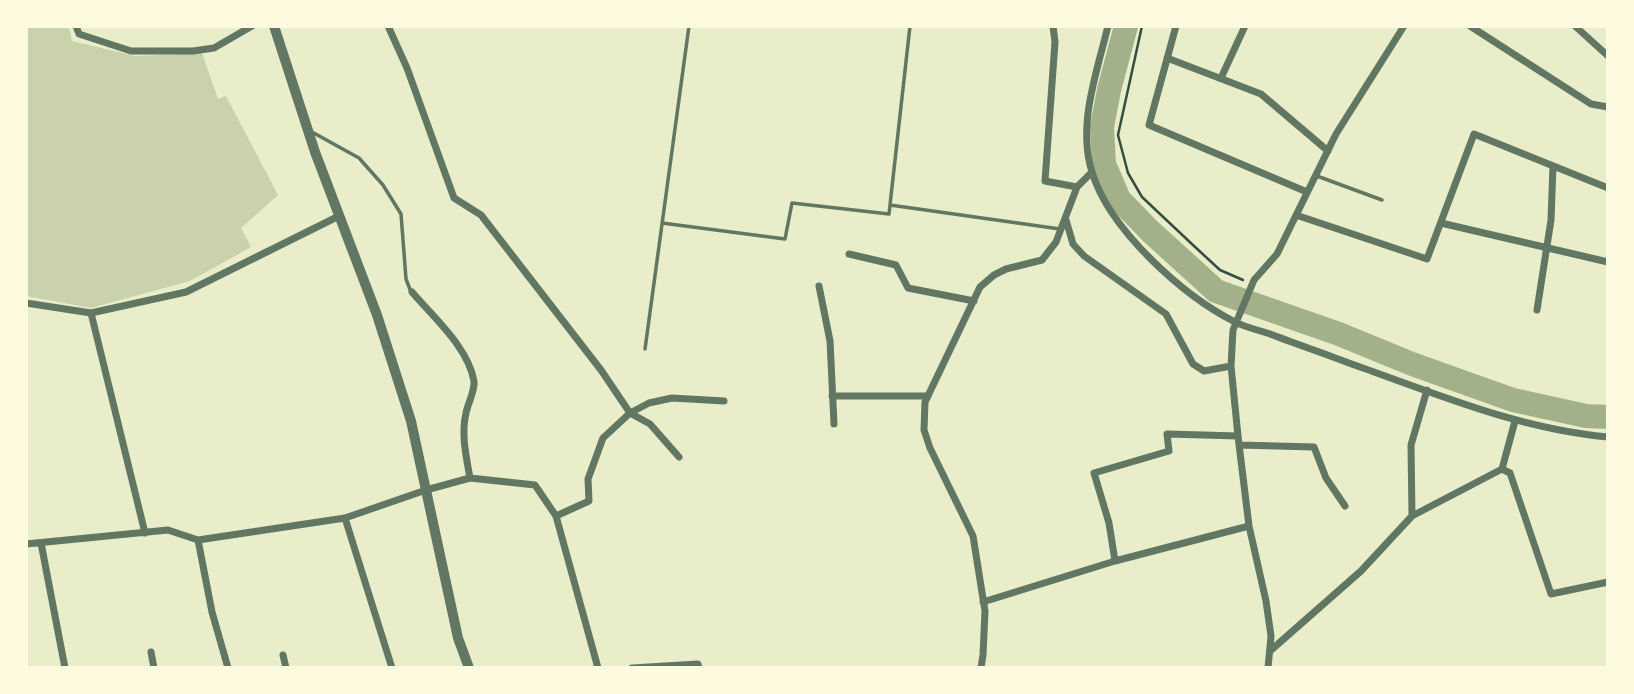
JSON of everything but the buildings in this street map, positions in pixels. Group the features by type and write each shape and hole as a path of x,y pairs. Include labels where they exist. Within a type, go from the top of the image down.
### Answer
{"street":[{"path":"76,26 79,34 131,51 193,51 214,48 252,26"},
{"path":"274,26 307,130 377,315 411,421 458,638 469,668"},
{"path":"388,26 407,68 454,198 481,215 601,370 630,413 650,424 679,457"},
{"path":"1053,26 1055,41 1045,181 1077,187"},
{"path":"1108,26 1092,93 1086,133 1092,172 1118,223 1152,260 1193,294 1237,319 1515,421 1575,434 1608,437"},
{"path":"1176,26 1149,125 1307,192"},
{"path":"1221,78 1245,26"},
{"path":"1470,26 1591,104 1608,107"},
{"path":"1574,26 1608,56"},
{"path":"1268,668 1271,636 1249,526 1231,366 1232,339 1237,319 1252,284 1276,254 1328,151 1402,27"},
{"path":"1167,58 1261,94 1328,151"},
{"path":"1296,215 1427,259 1474,134 1608,188"},
{"path":"1537,310 1550,220 1553,166"},
{"path":"981,668 984,655 983,602 973,536 930,448 924,430 925,402 980,287 1006,269 1042,260 1056,242 1077,187 1092,172"},
{"path":"26,303 91,313 186,292 339,216"},
{"path":"1066,220 1073,244 1084,256 1166,314 1193,364 1204,372 1231,366"},
{"path":"1441,223 1608,262"},
{"path":"849,254 896,265 908,288 974,301"},
{"path":"819,286 830,341 834,424"},
{"path":"412,292 468,362 474,384 463,434 470,478"},
{"path":"91,313 145,533"},
{"path":"1412,516 1410,445 1427,390"},
{"path":"832,396 928,396"},
{"path":"556,516 589,501 588,479 603,438 630,413 649,403 672,398 724,401"},
{"path":"1269,652 1361,571 1412,516 1502,469 1515,421"},
{"path":"1115,561 1110,523 1094,473 1169,451 1167,434 1238,436"},
{"path":"1239,445 1314,447 1326,478 1345,506"},
{"path":"1502,469 1510,473 1550,594 1608,582"},
{"path":"26,544 168,530 198,540 345,518 470,478 535,485 556,516 598,668"},
{"path":"345,518 392,668"},
{"path":"983,602 1115,561 1249,526"},
{"path":"198,540 212,612 228,668"},
{"path":"41,543 65,668"},
{"path":"151,652 154,668"},
{"path":"283,654 286,668"},
{"path":"632,668 698,664 699,668"}],"lane":[{"path":"645,349 690,26"},
{"path":"662,223 785,239 792,203 889,214 910,26"},
{"path":"307,130 359,158 383,185 401,214 406,279 412,292"},
{"path":"1315,176 1382,200"},
{"path":"890,205 1062,229"}],"path":[{"path":"1142,26 1118,135 1128,173 1142,197 1220,270 1252,284"}],"green space":[{"path":"26,26 69,26 72,41 135,56 202,53 218,99 226,96 278,195 241,228 251,247 190,281 91,308 26,296"}],"waterway":[{"path":"1126,26 1102,127 1104,164 1119,199 1216,291 1513,400 1586,416 1608,417"}]}
